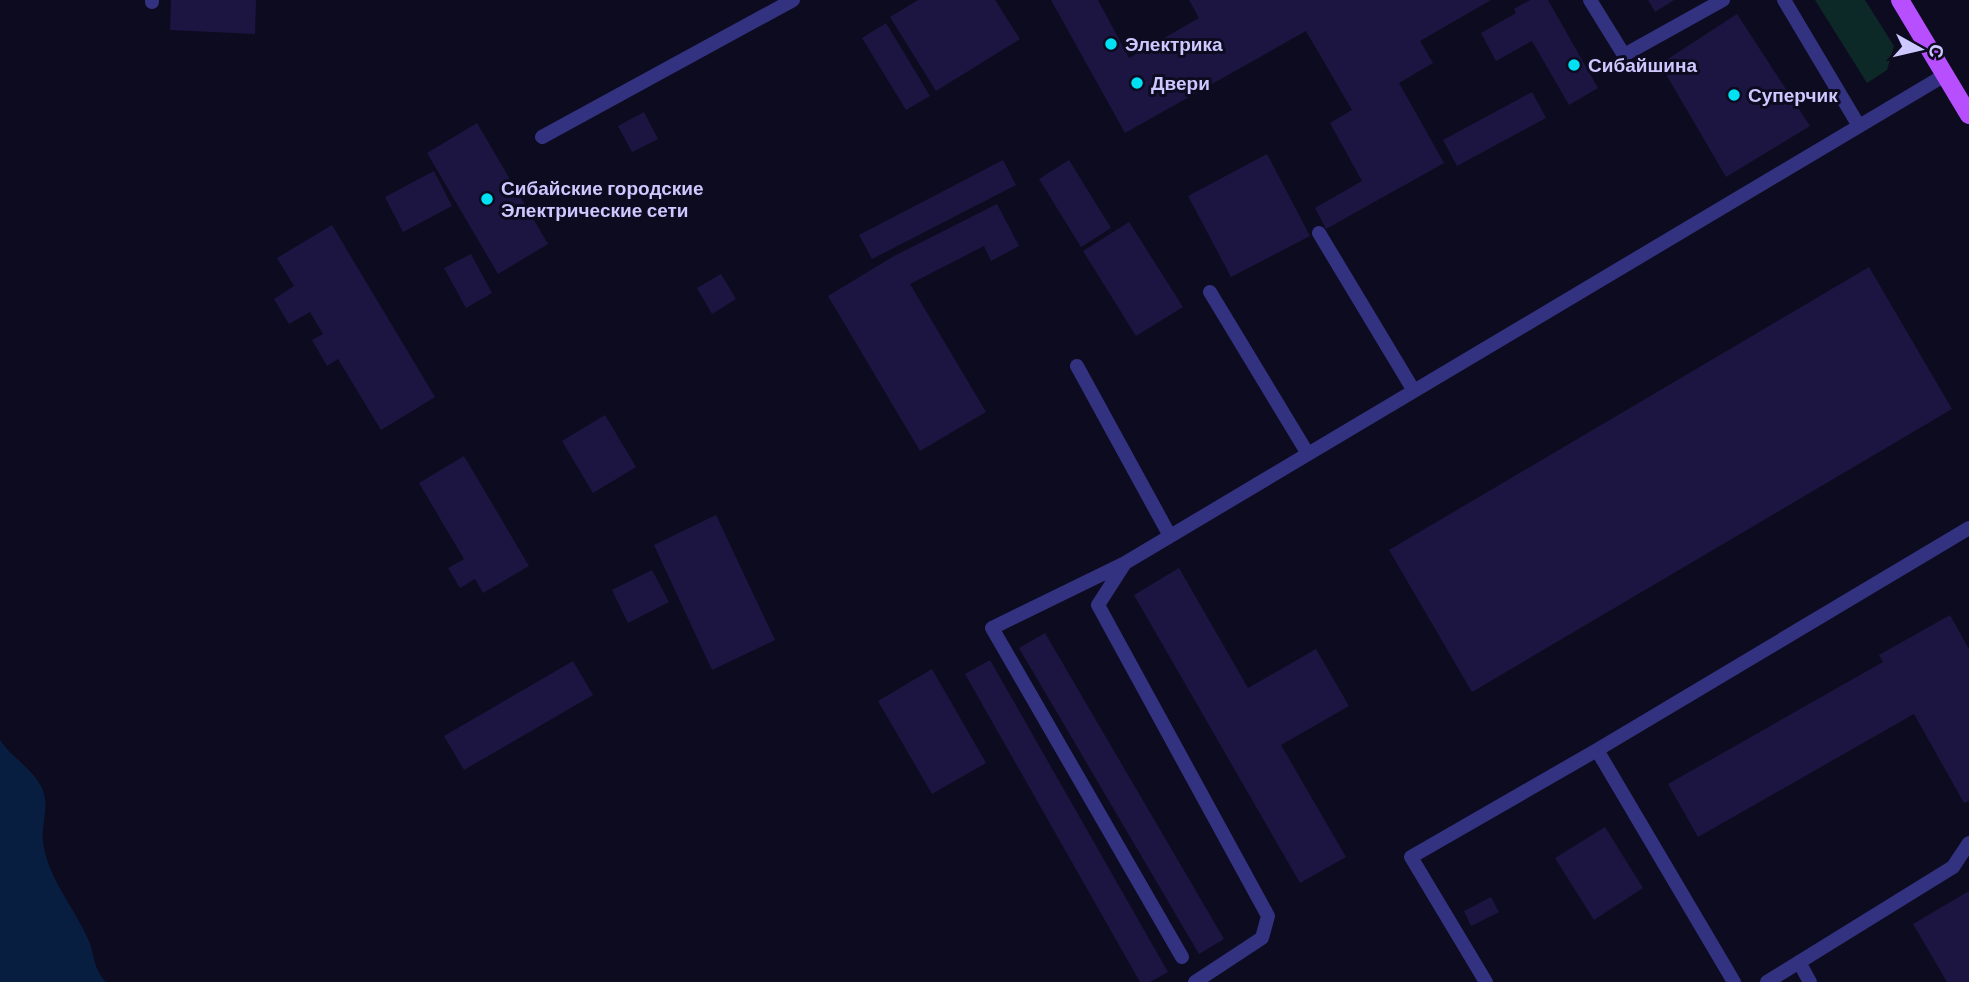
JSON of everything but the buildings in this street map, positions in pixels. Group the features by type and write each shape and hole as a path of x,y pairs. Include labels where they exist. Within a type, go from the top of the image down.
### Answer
{"main road":[{"path":"1900,0 1969,115"}],"lane":[{"path":"542,137 793,0"},
{"path":"1590,0 1624,55 1723,0"},
{"path":"1784,0 1859,126"},
{"path":"1182,957 992,628 1125,563 1945,75"},
{"path":"1319,233 1414,391"},
{"path":"1210,292 1308,454"},
{"path":"1077,366 1170,536"},
{"path":"1486,982 1411,857 1597,750 1969,528"},
{"path":"1125,563 1098,606 1268,916 1262,938 1195,982"},
{"path":"1597,750 1734,982"},
{"path":"1767,982 1953,867 1969,843"},
{"path":"1799,962 1810,982"}],"green space":[{"path":"1815,0 1865,0 1894,46 1887,70 1867,83"}],"water":[{"path":"0,740 33,774 42,788 45,801 43,841 50,867 88,939 96,967 106,982 0,982"}],"place":[{"name":"Электрика","path":"1111,44"},
{"name":"Сибайшина","path":"1574,65"},
{"name":"Двери","path":"1137,83"},
{"name":"Суперчик","path":"1734,95"},
{"name":"Сибайские городские Электрические сети","path":"487,199"}]}
